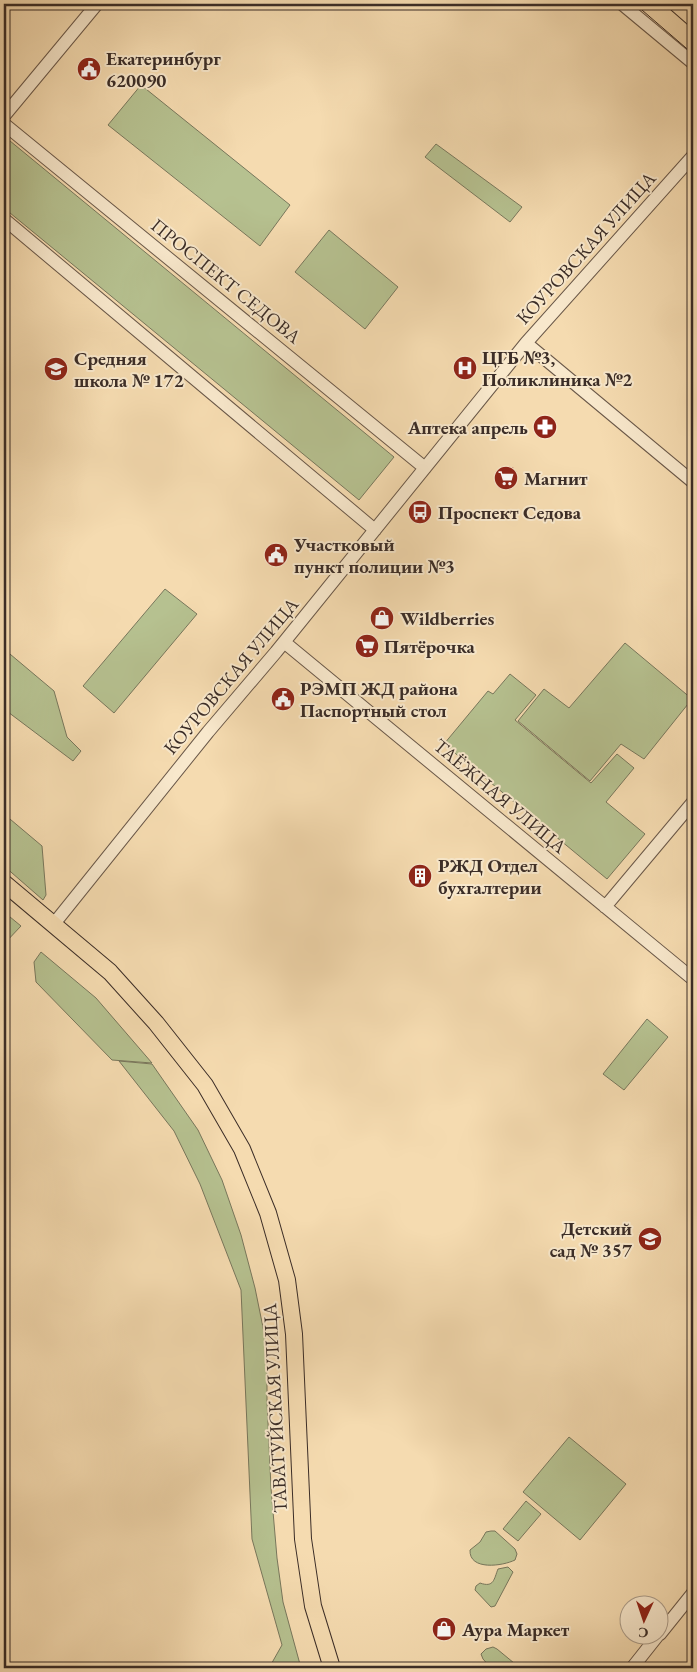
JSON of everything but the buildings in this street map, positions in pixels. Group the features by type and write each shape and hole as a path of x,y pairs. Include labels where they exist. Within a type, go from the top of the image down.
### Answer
{"main road":[{"path":"677,4 693,18"},
{"name":"ТАВАТУЙСКАЯ УЛИЦА","path":"4,884 110,972 156,1023 205,1085 242,1149 268,1213 287,1280 294,1334 303,1539 313,1606 332,1668"}],"street":[{"path":"4,116 97,4"},
{"path":"622,4 693,63"},
{"name":"ПРОСПЕКТ СЕДОВА","path":"4,124 425,468"},
{"name":"КОУРОВСКАЯ УЛИЦА","path":"53,925 208,732 284,642 526,344 693,156"},
{"path":"4,219 375,530"},
{"path":"526,344 693,482"},
{"name":"ТАЁЖНАЯ УЛИЦА","path":"284,642 693,979"},
{"path":"605,907 693,802"},
{"path":"670,1621 693,1593"},
{"path":"632,1668 651,1644"}],"green space":[{"path":"141,85 290,205 260,246 108,125"},
{"path":"4,136 394,457 359,500 4,208"},
{"path":"436,144 522,207 510,222 425,157"},
{"path":"329,230 398,287 365,329 295,272"},
{"path":"165,589 197,614 114,713 83,686"},
{"path":"625,643 692,699 644,759 621,744 590,781 518,721 544,689 569,708"},
{"path":"4,649 54,691 67,737 81,751 73,761 4,709"},
{"path":"510,674 536,695 515,720 591,783 617,754 634,768 606,802 645,834 607,879 444,744 488,691 493,694"},
{"path":"4,814 42,846 46,895 43,900 4,866"},
{"path":"4,912 21,926 4,944"},
{"path":"41,952 96,998 152,1063 112,1060 36,982 34,962"},
{"path":"647,1019 668,1037 624,1090 603,1074"},
{"path":"119,1061 152,1064 198,1130 222,1180 241,1235 255,1288 267,1347 267,1401 271,1488 277,1558 283,1602 301,1668 269,1668 282,1645 252,1539 241,1290 200,1184 174,1131"},
{"path":"569,1437 626,1484 580,1540 523,1492"},
{"path":"526,1501 541,1514 518,1541 503,1529"},
{"path":"495,1531 515,1549 517,1554 515,1560 503,1564 488,1565 481,1564 471,1557 470,1550 480,1542 486,1532"},
{"path":"508,1567 513,1572 495,1606 491,1607 475,1590 476,1586 480,1583 488,1584 493,1582 498,1569"},
{"path":"493,1647 520,1668 491,1668 481,1654 486,1649"}],"tram line":[{"path":"635,4 693,54"}],"place":[{"name":"Екатеринбург 620090","path":"89,69"},
{"name":"ЦГБ №3, Поликлиника №2","path":"465,368"},
{"name":"Средняя школа № 172","path":"56,369"},
{"name":"Аптека апрель","path":"545,427"},
{"name":"Магнит","path":"506,478"},
{"name":"Проспект Седова","path":"420,512"},
{"name":"Участковый пункт полиции №3","path":"276,555"},
{"name":"Wildberries","path":"382,618"},
{"name":"Пятёрочка","path":"367,646"},
{"name":"РЭМП ЖД района Паспортный стол","path":"283,699"},
{"name":"РЖД Отдел бухгалтерии","path":"420,876"},
{"name":"Детский сад № 357","path":"650,1239"},
{"name":"Аура Маркет","path":"444,1629"}]}
